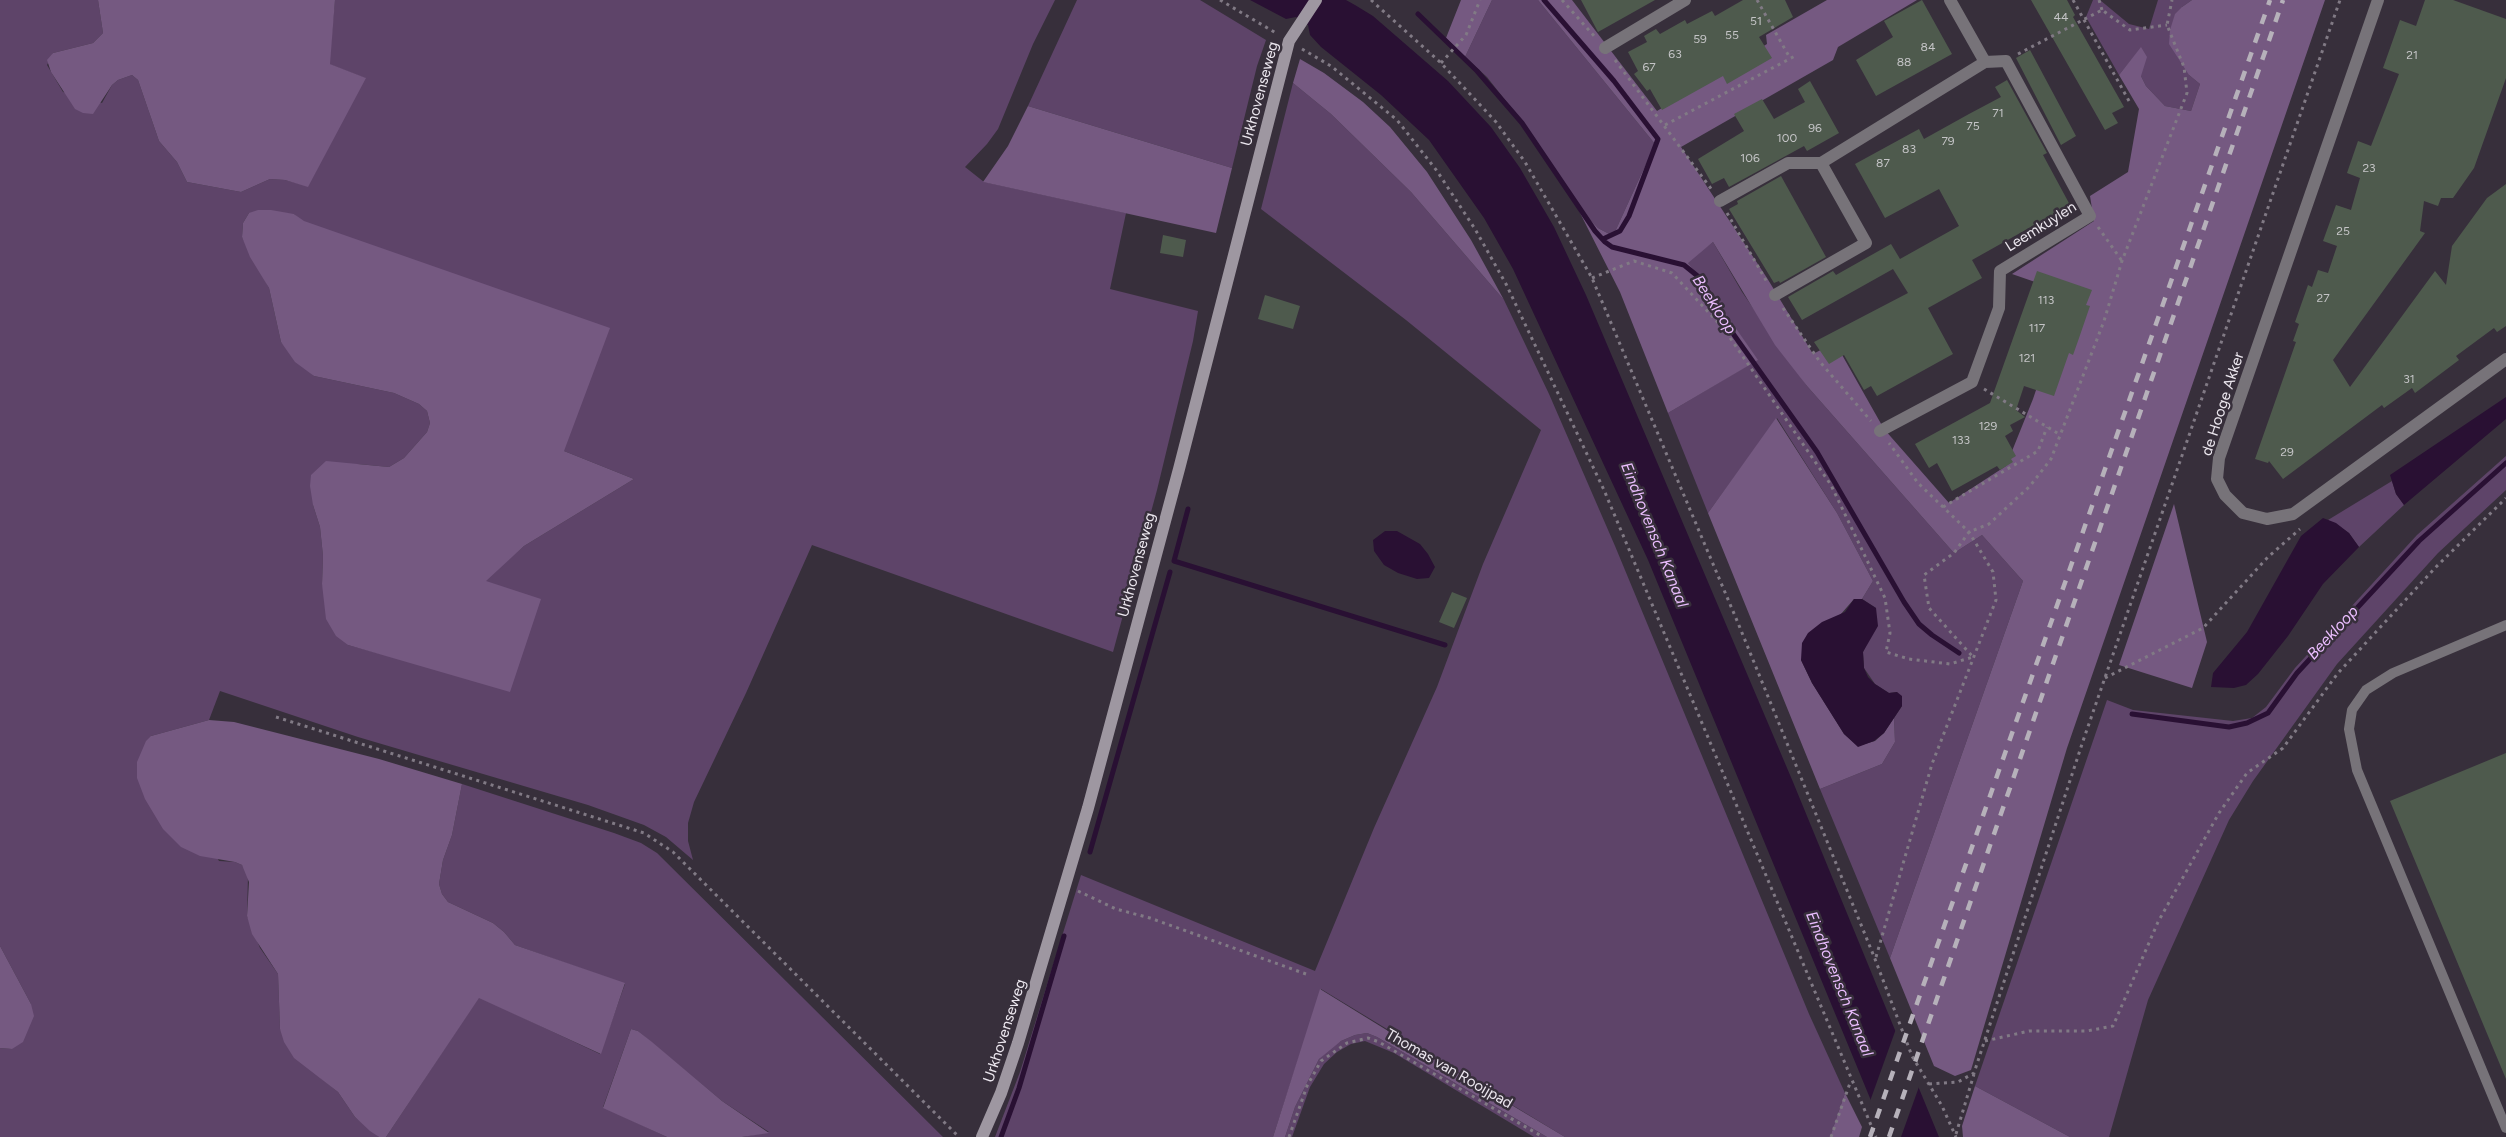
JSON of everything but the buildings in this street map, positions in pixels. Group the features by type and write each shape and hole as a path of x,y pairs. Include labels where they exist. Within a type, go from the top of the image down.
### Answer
{"street":[{"name":"Urkhovenseweg","path":"982,1137 1001,1093 1018,1043 1066,884 1179,469 1291,37 1316,0"},
{"path":"1605,48 1685,0"},
{"path":"1950,0 1985,62"},
{"name":"de Hooge Akker","path":"2378,0 2219,458 2217,479 2225,495 2243,513 2267,519 2293,514 2506,359"},
{"path":"1720,201 1788,163 1821,163 1985,62 2006,61"},
{"name":"Leemkuylen","path":"1972,382 1999,308 2000,271 2090,216 2006,61"},
{"path":"1774,295 1866,243 1821,163"},
{"path":"1880,431 1972,382"}],"lane":[{"path":"2506,626 2393,673 2366,690 2352,710 2349,729 2357,770 2506,1128"}],"path":[{"path":"1220,0 1291,37 1331,66 1397,120 1437,171 1475,229 1506,284 1604,490 1876,1137"},
{"path":"1371,0 1440,63 1496,122 1526,162 1592,278 1743,634 1875,958 1912,1056 1942,1106 1955,1136"},
{"path":"1440,63 1462,39 1480,0"},
{"path":"1562,0 1605,48 1720,201 1774,295 1820,362 1880,431 1918,483 1969,532 1993,572 1996,600 1932,764 1875,958"},
{"path":"1757,0 1790,58"},
{"path":"2073,0 2129,101"},
{"path":"2099,0 2102,10 2130,30 2167,25"},
{"path":"1973,657 1929,608 1924,575 1954,552 1969,532 1989,524 2030,486 2051,459 2104,321 2122,261 2187,93 2184,67 2167,25 2172,0"},
{"path":"1955,1136 2104,679 2340,0"},
{"path":"2006,61 2102,10"},
{"path":"1665,125 1795,56"},
{"path":"2090,216 2122,261"},
{"path":"1592,278 1634,261 1672,273 1724,329 1831,485 1885,598 1890,633 1886,652 1909,659 1950,664 1973,657"},
{"path":"1972,382 2059,434"},
{"path":"1943,507 2038,451 2047,427"},
{"path":"1985,1041 2029,1031 2087,1031 2113,1026 2158,922 2220,813 2247,773 2283,748 2338,673 2436,567 2506,498"},
{"path":"2104,679 2203,628 2268,557 2305,526"},
{"path":"276,717 644,833 673,852 958,1137"},
{"path":"1066,884 1116,909 1150,918 1306,974"},
{"name":"Thomas van Rooijpad","path":"1289,1137 1306,1086 1321,1061 1347,1043 1368,1038 1388,1047 1543,1137"},
{"path":"1929,1084 1958,1082 1974,1073"},
{"path":"1831,1137 1851,1082"}],"shaded area":[{"path":"0,0 98,0 103,33 93,43 53,53 47,65 63,92 102,103 112,85 132,75 138,80 159,141 177,162 187,182 241,192 270,179 308,186 365,78 329,64 335,0 1055,0 1033,44 998,129 965,167 984,182 1126,213 1110,289 1198,311 1193,341 1157,490 1113,652 812,545 694,802 688,823 688,841 693,860 666,837 644,825 588,805 358,737 220,691 209,720 151,736 219,861 242,865 248,875 247,916 260,948 278,974 280,1029 322,1079 338,1092 355,1117 379,1137 0,1137 0,1048 12,1049 31,1004 0,946","holes":["249,213 294,214 564,451 634,479 524,546 396,658 348,645 322,584 323,556 320,527 313,505 358,464 389,467 404,458 427,432 430,423 427,411 419,404 394,393 314,376 281,342 269,288 242,237 243,223"]},
{"path":"98,0 335,0 330,64 366,78 308,187 285,180 270,179 241,192 187,182 177,162 159,141 138,80 132,75 112,85 93,114 75,109 51,72 47,60 53,53 93,43 103,33"},
{"path":"1077,0 1200,0 1266,40 1257,66 1232,168 1028,106"},
{"path":"1461,0 1492,0 1465,57 1446,38"},
{"path":"1492,0 1538,0 1655,144 1613,236 1598,228 1576,205 1534,137 1487,77 1465,57"},
{"path":"1538,0 1572,0 1657,111 1767,44 1766,35 1827,0 1917,0 1838,47 1833,60 1681,147 1767,278 1813,354 1834,343 1837,346 1884,429 1949,503 2006,466 2033,399 2068,295 2012,274 2094,221 2090,196 2128,172 2139,109 2119,75 2141,47 2147,57 2141,76 2146,86 2165,106 2191,111 2200,84 2189,75 2169,44 2175,14 2182,7 2192,0 2325,0 2067,748 1971,1070 1955,1076 1934,1066 1890,958 2023,581 1982,535 1954,553 1807,386 1775,345 1713,242 1688,263 1758,360 1668,413 1620,292 1576,205 1598,228 1613,236 1655,144"},
{"path":"2093,0 2100,0 2129,24 2149,29 2158,0 2192,0 2182,7 2189,75 2200,84 2191,111 2165,106 2146,86 2141,76 2141,48 2119,75 2086,17"},
{"path":"1300,59 1324,73 1363,102 1390,127 1427,172 1471,240 1504,300 1411,192 1331,114 1293,83"},
{"path":"1293,83 1331,114 1411,192 1504,300 1549,394 1615,546 1809,1014 1845,1093 1830,1137 1565,1137 1321,989 1273,1137 995,1137 1020,1072 1081,875 1315,971 1374,828 1437,687 1483,564 1541,430 1406,320 1261,209"},
{"path":"1028,106 1232,168 1216,233 983,182 1008,146"},
{"path":"258,210 294,214 304,221 610,328 564,451 634,479 524,546 486,581 541,599 510,692 348,645 336,636 326,619 320,527 313,505 311,475 326,461 389,467 404,458 427,432 430,423 427,411 419,404 394,393 314,376 295,362 281,342 269,288 250,257 242,237 243,223 249,213"},
{"path":"1713,242 1742,292 1807,386 1954,553 1982,535 2023,581 1890,958 1820,789 1882,764 1895,742 1894,718 1902,706 1897,692 1889,693 1875,684 1864,668 1863,652 1876,608 1862,599 1873,581 1837,513 1777,418 1708,513 1668,413 1757,360 1705,284 1687,262"},
{"path":"1776,418 1837,513 1873,581 1862,599 1854,599 1801,660 1812,683 1844,734 1858,746 1875,741 1884,733 1894,718 1895,742 1882,764 1820,789 1708,513"},
{"path":"2506,456 2506,490 2438,553 2337,664 2253,781 2229,820 2148,1000 2109,1137 2070,1137 1975,1086 2107,700 2133,710 2233,721 2252,718 2266,707 2295,668 2417,535"},
{"path":"2392,481 2396,494 2404,505 2359,547 2349,533 2328,520"},
{"path":"2174,504 2207,642 2192,688 2119,665"},
{"path":"209,720 234,722 379,759 462,784 452,835 443,860 439,884 442,894 448,902 493,923 515,945 625,983 601,1054 479,998 386,1137 379,1137 370,1131 355,1117 338,1092 294,1058 284,1042 280,1029 278,974 252,934 247,916 249,882 242,865 200,856 181,847 163,829 145,799 137,778 137,762 146,741 151,736"},
{"path":"462,784 614,833 641,843 657,853 943,1137 742,1137 769,1132 722,1101 638,1031 631,1029 603,1107 667,1137 386,1137 479,997 600,1054 625,984 515,945 493,923 448,902 439,884"},
{"path":"0,946 31,1004 34,1016 23,1042 12,1049 0,1048"},
{"path":"1320,989 1565,1137 1547,1137 1367,1033 1341,1041 1319,1059 1295,1107 1285,1137 1273,1137"},
{"path":"631,1029 638,1031 652,1042 722,1101 769,1133 742,1137 667,1137 603,1108"},
{"path":"1367,1033 1547,1137 1534,1137 1394,1053 1365,1041 1351,1044 1337,1052 1324,1064 1310,1087 1292,1137 1285,1137 1295,1107 1319,1059 1327,1050 1341,1041"},
{"path":"1975,1086 2070,1137 1963,1137 1962,1126"},
{"path":"1845,1093 1862,1127 1859,1137 1830,1137"}],"water":[{"name":"Eindhovensch Kanaal","path":"1250,0 1346,0 1373,16 1448,81 1491,127 1520,168 1554,227 1586,295 1793,782 1939,1137 1886,1137 1648,560 1513,269 1484,218 1429,140 1381,95 1321,47 1310,35 1308,25 1296,17 1286,19"},
{"path":"2506,397 2506,419 2404,505 2396,494 2390,475"},
{"path":"2323,518 2336,523 2349,533 2359,547 2323,584 2288,636 2258,674 2246,685 2234,688 2211,687 2213,673 2247,632 2301,536"},
{"path":"1385,531 1397,531 1420,544 1435,567 1429,578 1417,579 1398,573 1384,565 1374,551 1373,540"},
{"path":"1854,599 1862,599 1876,608 1878,626 1863,652 1864,668 1868,677 1889,693 1897,692 1902,696 1902,706 1884,733 1874,741 1858,747 1844,734 1812,683 1801,660 1802,643 1808,633 1822,622 1845,612"}],"pier":[{"path":"1897,1026 1920,1084 1901,1137 1883,1137 1869,1104"}],"waterway":[{"path":"1544,0 1614,81 1658,139 1629,216 1620,231 1603,239"},
{"name":"Beekloop","path":"1418,14 1477,71 1522,123 1595,231 1605,242 1612,247 1684,265 1700,278 1734,335 1817,452 1919,624 1959,653"},
{"name":"Beekloop","path":"2132,714 2229,727 2247,723 2268,713 2297,673 2419,541 2506,463"},
{"path":"1188,509 1174,561 1445,645"},
{"path":"1090,852 1170,572"},
{"path":"1001,1137 1019,1088 1064,936"}],"railway":[{"path":"1870,1137 2270,0"},
{"path":"1889,1137 2283,0"}]}
